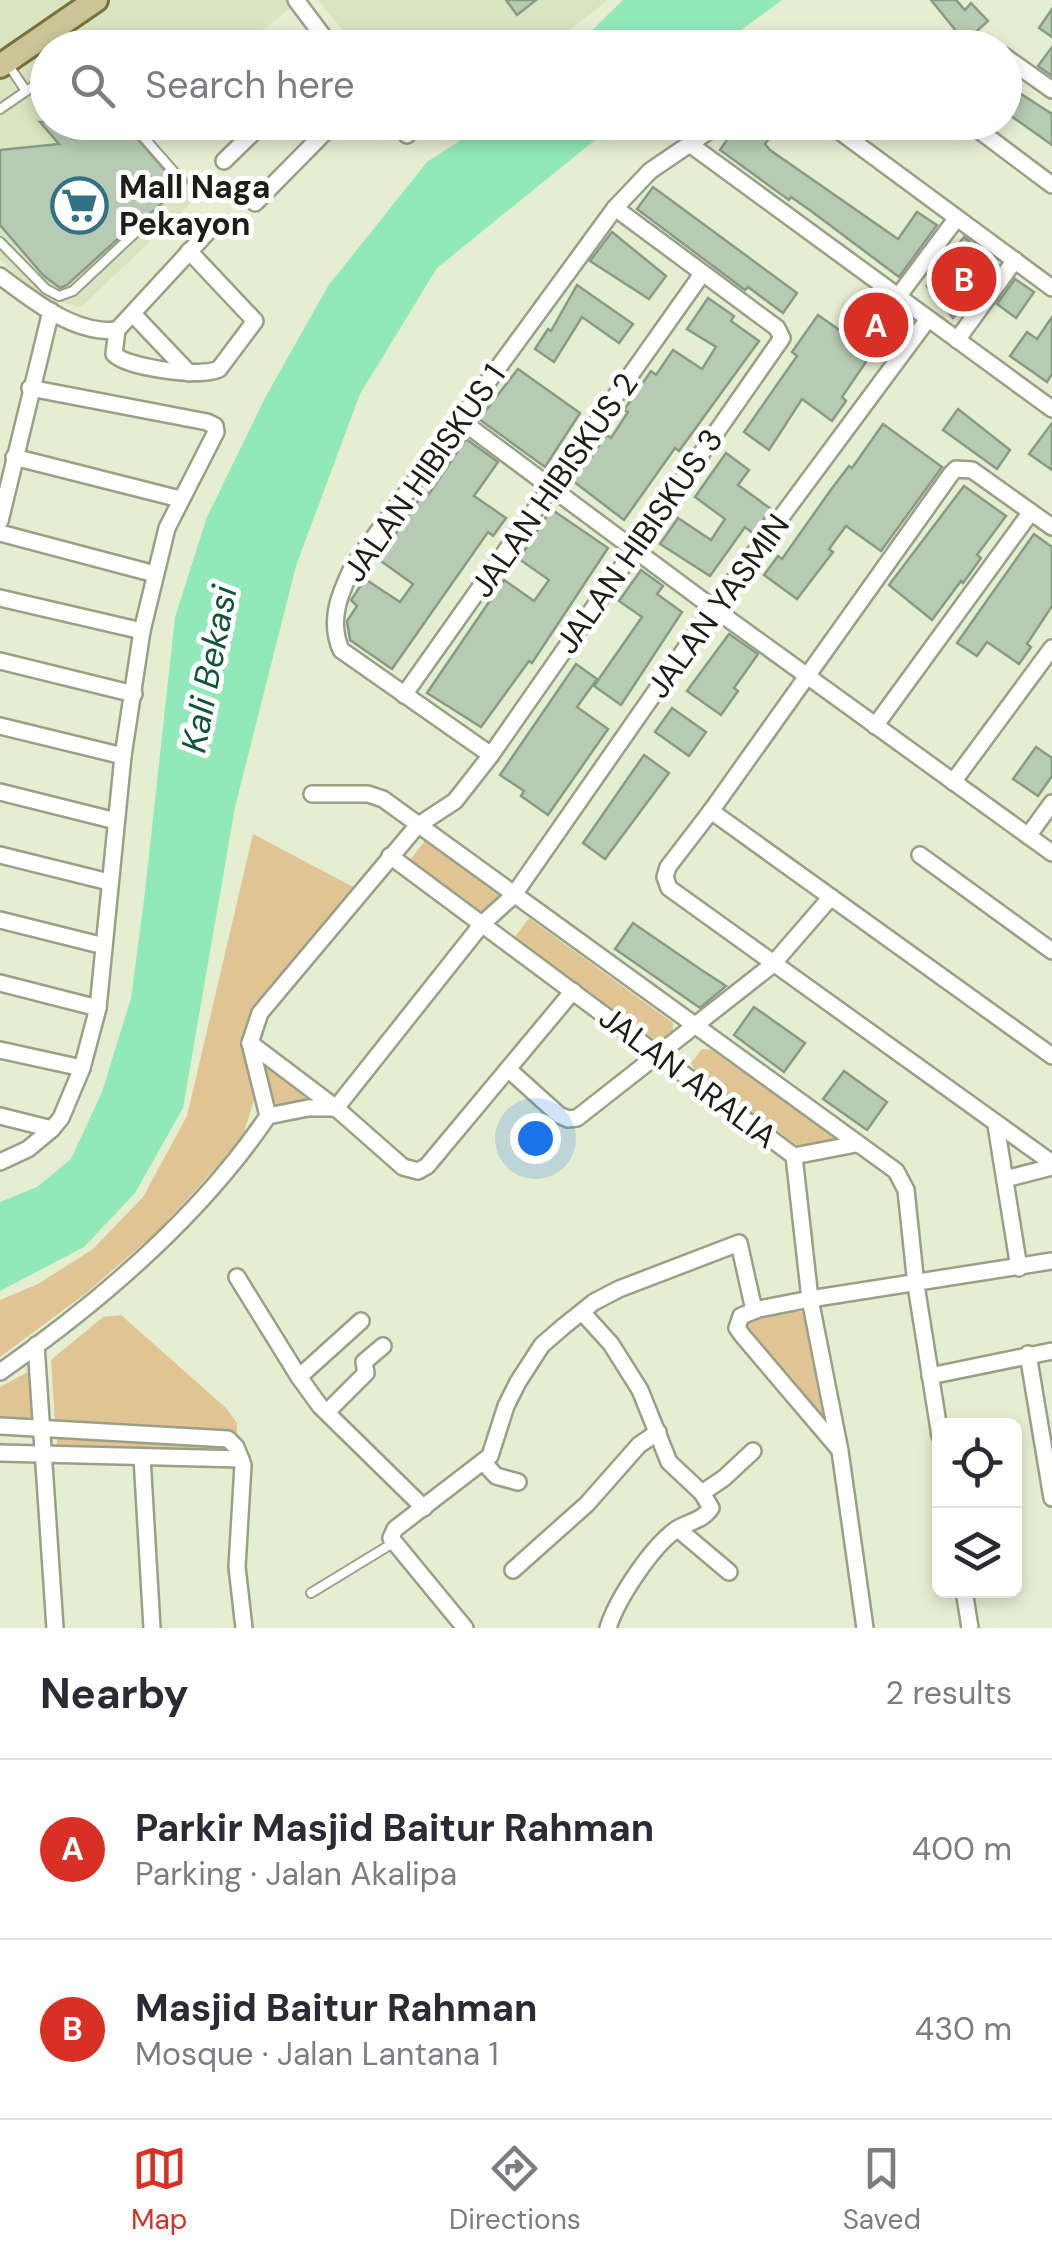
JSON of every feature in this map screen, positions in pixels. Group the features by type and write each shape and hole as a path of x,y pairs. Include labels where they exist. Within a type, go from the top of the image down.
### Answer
{"main road":[{"path":"52,30 96,0"},
{"path":"3,64 30,45"}],"street":[{"path":"296,0 318,30"},
{"path":"1022,69 1052,90"},
{"path":"224,161 246,140"},
{"path":"255,203 317,140"},
{"name":"JALAN HIBISKUS 1","path":"491,755 341,650 336,639 336,608 353,566 616,208 650,171 697,140"},
{"path":"852,140 1052,288"},
{"path":"992,140 1052,185"},
{"path":"690,145 1052,409"},
{"path":"616,208 702,274"},
{"path":"896,298 956,219"},
{"path":"189,251 255,321 216,372 189,373 119,360 113,347 118,330 189,251 216,224"},
{"path":"957,340 1014,260"},
{"name":"JALAN HIBISKUS 3","path":"250,1043 260,1013 390,856 416,826 455,800 491,755 782,338 777,328 702,274"},
{"name":"JALAN HIBISKUS 2","path":"404,694 702,274"},
{"path":"0,276 51,311 85,326 118,330"},
{"path":"0,521 51,311"},
{"path":"133,314 189,373"},
{"name":"JALAN YASMIN","path":"336,1108 482,924 513,896 713,608 928,320"},
{"path":"0,1162 28,1149 52,1129 61,1118 82,1068 98,1008 122,756 142,631 167,528 216,432 215,426 30,388"},
{"path":"458,419 1052,854"},
{"path":"14,458 180,499"},
{"path":"1052,527 972,470 956,469 666,871 669,888 1052,1165"},
{"path":"875,726 1031,512"},
{"path":"0,533 156,574"},
{"path":"0,598 142,631"},
{"path":"953,782 1052,648"},
{"path":"0,661 134,694"},
{"path":"0,726 122,756"},
{"path":"0,792 116,821"},
{"name":"JALAN ARALIA","path":"312,794 376,795 896,1171 906,1190 937,1418"},
{"path":"1028,836 1052,802"},
{"path":"711,812 1052,1056"},
{"path":"0,854 108,882"},
{"path":"920,855 1052,952"},
{"name":"JALAN ARALIA","path":"390,856 794,1156 810,1299 840,1451 865,1628"},
{"path":"508,1069 559,1114 577,1118 772,965 830,896"},
{"path":"0,920 104,946"},
{"path":"0,983 98,1008"},
{"path":"250,1043 336,1108 404,1167 418,1171 428,1166 573,991"},
{"path":"250,1043 268,1116"},
{"path":"0,1050 82,1068"},
{"path":"0,1372 92,1303 172,1230 268,1116 308,1108 336,1108"},
{"path":"0,1116 52,1129"},
{"path":"996,1125 1020,1268"},
{"path":"794,1156 856,1144"},
{"path":"1004,1179 1052,1165"},
{"path":"465,1628 391,1538 396,1529 484,1464 494,1448 506,1406 542,1345 594,1302 739,1243 754,1310"},
{"path":"840,1451 738,1328 741,1316 810,1299 1052,1261"},
{"path":"238,1277 299,1377 326,1412 424,1508"},
{"path":"582,1312 611,1344 646,1402 660,1447 669,1462 702,1493 710,1506 694,1523 678,1529 658,1547 615,1609 608,1628"},
{"path":"299,1377 361,1321"},
{"path":"36,1345 54,1628"},
{"path":"326,1412 366,1373 364,1362 383,1346"},
{"path":"930,1376 1052,1351"},
{"path":"1028,1354 1052,1498"},
{"path":"0,1426 224,1437 236,1447 241,1460 237,1567 244,1628"},
{"path":"513,1570 586,1504 639,1445 658,1432"},
{"path":"702,1493 753,1451"},
{"path":"0,1452 241,1460"},
{"path":"142,1456 152,1628"},
{"path":"484,1464 496,1476 518,1482"},
{"path":"678,1529 729,1572"},
{"path":"965,1598 970,1628"}],"lane":[{"path":"3,64 26,91"},
{"path":"0,109 30,88"},
{"path":"146,140 182,181"},
{"path":"0,242 46,289 59,296 73,291 138,230"},
{"path":"311,1594 393,1543"}],"shaded area":[{"path":"0,0 301,0 263,30 30,30 30,140 149,140 199,195 81,307 41,298 0,259"},
{"path":"318,0 608,0 569,30 343,30"},
{"path":"253,834 357,889 255,1015 245,1051 255,1097 242,1139 159,1230 85,1294 0,1357 0,1300 38,1284 93,1249 143,1197 187,1116"},
{"path":"425,841 499,896 484,916 410,860"},
{"path":"529,918 673,1023 673,1031 661,1044 514,938"},
{"path":"702,1049 712,1050 833,1137 833,1143 798,1146 696,1073 691,1063"},
{"path":"262,1060 309,1101 305,1105 269,1107"},
{"path":"808,1311 831,1431 742,1329 743,1322 752,1315"},
{"path":"121,1315 226,1408 237,1423 237,1434 55,1423 51,1360 103,1317"},
{"path":"28,1372 33,1419 0,1419 0,1387"},
{"path":"57,1436 218,1445 219,1452 57,1447"}],"water":[{"path":"623,0 782,0 741,30 592,30"},
{"name":"Kali Bekasi","path":"461,140 595,140 437,268 360,394 296,566 235,807 183,1108 135,1193 84,1247 0,1291 0,1202 37,1187 71,1159 102,1092 131,998 175,617 207,517 265,398 328,286 427,162"}],"building":[{"path":"506,0 536,0 517,15"},
{"path":"931,0 956,0 965,10 971,3 988,21 978,30 955,30"},
{"path":"1052,9 1052,37 1039,28"},
{"path":"1052,47 1052,76 1038,66"},
{"path":"1022,95 1052,114 1052,145 1022,124"},
{"name":"Mall Naga Pekayon","path":"56,140 139,140 180,188 60,288 43,275 0,225 0,150 59,144"},
{"path":"727,140 768,140 765,144 770,150 898,239 917,212 937,225 899,277 720,150"},
{"path":"653,187 797,293 783,313 748,287 745,290 637,209"},
{"path":"612,232 666,276 649,299 590,261"},
{"path":"964,237 998,265 953,318 927,286"},
{"path":"1015,279 1034,292 1016,318 997,304"},
{"path":"577,285 633,324 619,343 582,317 554,362 535,349 548,329 551,331"},
{"path":"708,298 759,341 624,520 573,481 607,435 611,438 628,412 624,410 651,371 656,375 673,350 702,369 716,347 687,329"},
{"path":"818,315 872,353 842,397 846,401 832,421 802,399 769,450 744,432 797,356 792,352"},
{"path":"1052,317 1052,374 1047,382 1010,356 1027,332 1037,339"},
{"path":"518,369 580,413 545,467 479,419"},
{"path":"958,409 1010,450 997,469 943,430"},
{"path":"1052,423 1052,470 1029,454"},
{"path":"883,424 942,467 881,551 846,526 829,549 833,552 797,599 764,575 778,556 782,559"},
{"path":"466,439 498,462 474,496 506,518 493,536 488,532 392,669 350,640 347,621 357,606 351,600 365,579 400,602 413,584 378,559"},
{"path":"726,453 749,470 738,485 771,509 754,534 745,527 710,576 660,544 678,518 711,540 725,519 695,497"},
{"path":"964,486 1006,516 977,555 981,558 932,620 889,585"},
{"path":"551,509 608,548 532,663 529,661 481,727 427,693 504,580 534,601 549,580 519,559"},
{"path":"1034,534 1052,547 1052,606 1019,664 987,642 977,656 957,643"},
{"path":"641,570 663,586 657,594 682,612 621,705 594,686 642,617 619,601"},
{"path":"729,634 758,654 721,715 687,691"},
{"path":"576,664 597,679 577,707 608,729 548,815 521,796 524,791 500,775"},
{"path":"672,708 706,732 689,756 655,732"},
{"path":"1036,747 1052,758 1052,776 1038,796 1013,779"},
{"path":"644,755 669,773 605,859 583,843"},
{"path":"633,923 726,986 700,1008 615,949"},
{"path":"754,1007 805,1043 784,1072 734,1035"},
{"path":"844,1071 887,1102 867,1130 823,1099"}],"place":[{"name":"Mall Naga Pekayon","path":"80,205"},
{"name":"Masjid Baitur Rahman","path":"964,279"},
{"name":"Parkir Masjid Baitur Rahman","path":"876,325"}]}
